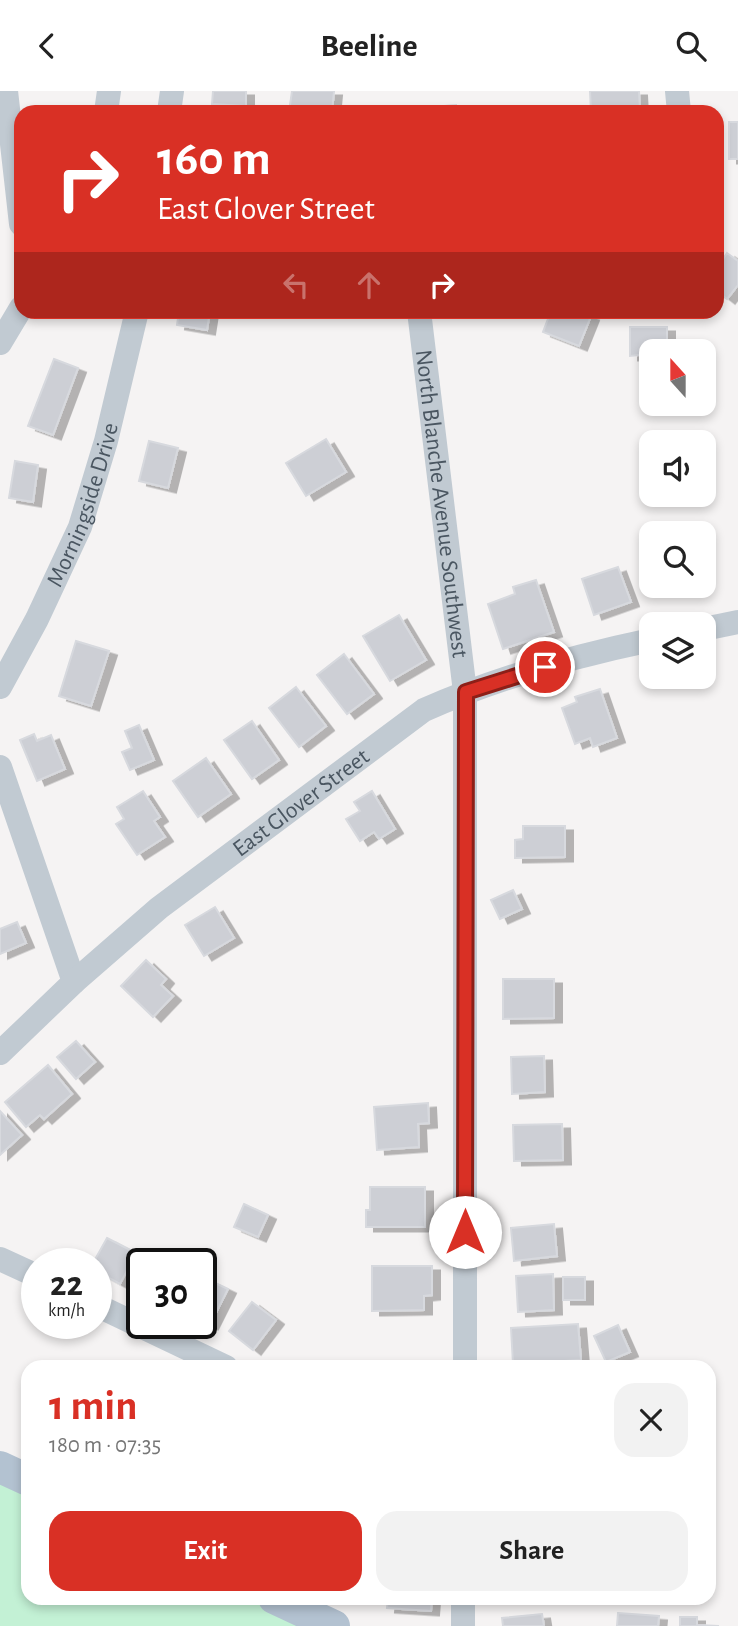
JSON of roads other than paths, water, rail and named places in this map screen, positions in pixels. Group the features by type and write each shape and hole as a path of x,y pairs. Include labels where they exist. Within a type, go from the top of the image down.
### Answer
{"main road":[{"path":"0,1467 21,1477"},
{"path":"289,1605 334,1626"}],"street":[{"path":"6,91 14,162"},
{"path":"0,343 14,319"},
{"name":"Morningside Drive","path":"0,687 37,619 80,527 106,441 135,319"},
{"name":"North Blanche Avenue Southwest","path":"420,319 466,692 465,1360"},
{"path":"716,627 738,622"},
{"name":"East Glover Street","path":"0,1053 74,982 159,908 424,710 466,692 598,651 639,642"},
{"path":"0,767 74,982"},
{"path":"0,1259 21,1269"},
{"path":"112,1313 211,1360"},
{"path":"463,1605 463,1626"}]}
